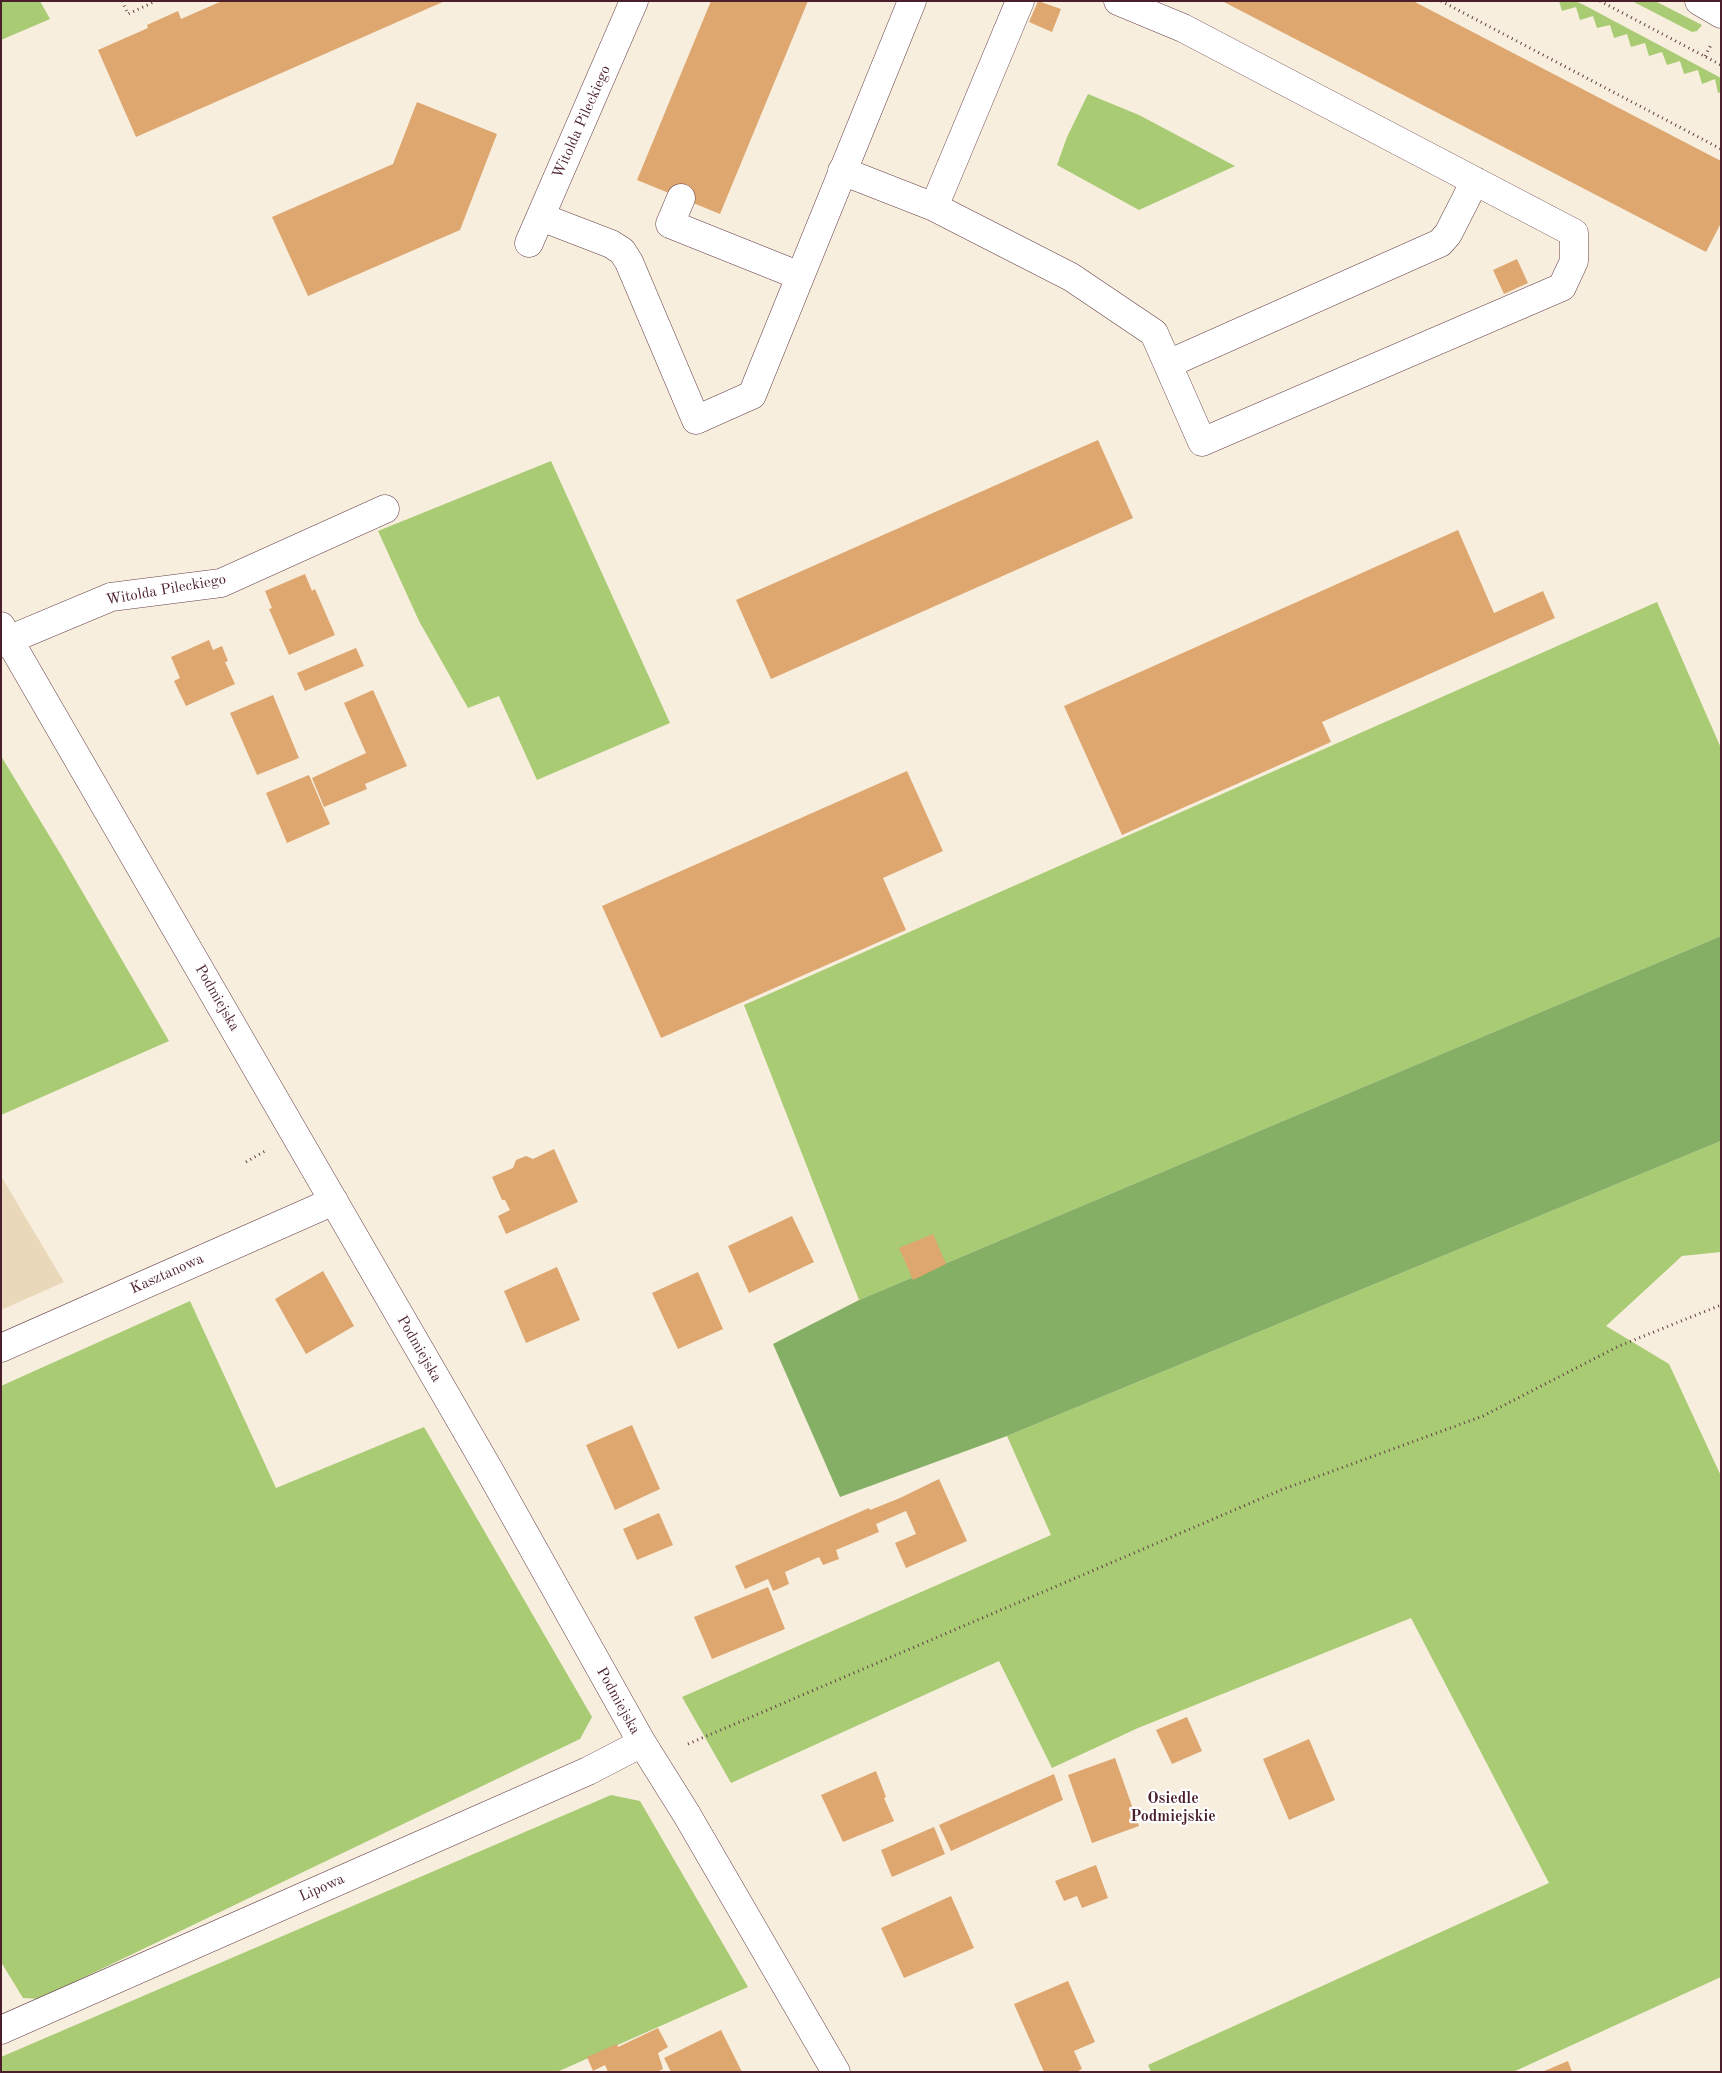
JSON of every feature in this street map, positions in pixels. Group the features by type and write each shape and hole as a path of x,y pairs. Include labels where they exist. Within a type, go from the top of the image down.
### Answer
{"street":[{"name":"Witolda Pileckiego","path":"529,243 634,1"},
{"path":"540,217 611,244 622,251 629,262 696,420 752,395 912,1"},
{"path":"934,207 1020,1"},
{"path":"842,171 934,207 1078,282 1154,333 1202,442 1562,287 1574,261 1574,233 1183,28 1118,1"},
{"path":"1699,1 1721,14"},
{"path":"1168,364 1440,243 1448,234 1474,181"},
{"path":"681,198 670,224 800,276"},
{"name":"Witolda Pileckiego","path":"4,636 111,597 222,583 385,509"},
{"name":"Podmiejska","path":"4,636 488,1468 642,1744 692,1824 836,2072"},
{"name":"Kasztanowa","path":"1,1348 334,1201"},
{"name":"Lipowa","path":"1,2030 588,1771 642,1744"}],"path":[{"path":"122,1 128,14 156,1"},
{"path":"1441,1 1721,149"},
{"path":"1600,1 1721,64"},
{"path":"688,1744 1281,1490 1483,1416 1619,1346 1721,1305"}],"shaded area":[{"path":"1,1176 64,1282 1,1310"}],"green space":[{"path":"1,1 40,1 50,19 1,40"},
{"path":"1559,1 1575,1 1584,5 1721,78 1721,92 1718,93 1715,79 1702,84 1698,70 1684,74 1680,61 1667,65 1662,52 1649,56 1645,43 1631,47 1627,34 1614,38 1610,25 1597,28 1593,16 1580,20 1576,7 1562,11"},
{"path":"1632,1 1655,1 1702,25 1697,31 1692,32"},
{"path":"1088,94 1139,115 1235,166 1139,210 1057,165 1067,137"},
{"path":"551,461 670,723 537,780 499,696 468,708 419,621 378,531"},
{"path":"1657,602 1721,748 1721,936 859,1300 744,1005"},
{"path":"1,756 169,1041 1,1115"},
{"path":"1721,936 1721,1141 1007,1436 840,1497 773,1344 859,1300"},
{"path":"1721,1141 1721,1252 1682,1256 1606,1326 1669,1364 1721,1476 1721,1977 1513,2072 1151,2072 1148,2065 1549,1883 1411,1618 1138,1728 1052,1768 999,1661 731,1783 682,1697 1051,1535 1007,1436"},
{"path":"190,1301 276,1488 424,1427 592,1717 580,1739 39,1999 23,1998 1,1962 1,1386"},
{"path":"611,1795 640,1801 748,1987 557,2072 1,2072 1,2057"}],"building":[{"path":"222,1 445,1 136,137 98,50 148,28 147,25 178,11 181,19"},
{"path":"711,1 808,1 720,214 637,180"},
{"path":"1038,1 1061,9 1052,32 1029,22"},
{"path":"1222,1 1413,1 1721,161 1721,223 1706,252"},
{"path":"417,102 497,134 460,230 308,296 272,217 393,164"},
{"path":"1517,259 1528,283 1504,294 1493,270"},
{"path":"1098,440 1133,518 771,679 736,600"},
{"path":"1458,530 1494,613 1543,591 1555,618 1322,722 1331,742 1122,835 1064,706"},
{"path":"305,574 312,591 315,589 335,635 289,655 269,609 272,608 265,591"},
{"path":"209,640 213,650 222,646 228,661 225,662 235,684 186,706 174,681 180,678 171,657"},
{"path":"356,648 364,666 305,691 297,673"},
{"path":"373,690 407,766 365,784 367,789 324,807 312,778 366,753 344,703"},
{"path":"273,695 299,758 257,775 230,713"},
{"path":"907,771 943,851 883,878 906,930 661,1038 602,906"},
{"path":"309,775 330,824 287,843 266,793"},
{"path":"554,1149 578,1202 506,1234 498,1216 510,1210 505,1200 502,1200 492,1177 513,1168 516,1160 526,1156 533,1159"},
{"path":"792,1216 814,1262 749,1293 728,1246"},
{"path":"933,1234 946,1264 913,1280 899,1248"},
{"path":"557,1267 580,1320 526,1343 504,1291"},
{"path":"323,1271 354,1326 306,1354 275,1299"},
{"path":"698,1272 723,1329 678,1349 652,1293"},
{"path":"632,1425 660,1489 615,1510 586,1445"},
{"path":"939,1479 967,1541 906,1568 895,1543 916,1534 906,1511 876,1524 879,1532 836,1550 839,1559 823,1565 819,1557 785,1572 789,1584 773,1591 768,1579 745,1589 735,1566 869,1508 870,1510 900,1498"},
{"path":"659,1513 673,1545 637,1560 623,1529"},
{"path":"768,1587 785,1629 712,1659 694,1617"},
{"path":"1187,1717 1202,1751 1172,1764 1156,1730"},
{"path":"1309,1739 1335,1800 1289,1820 1263,1759"},
{"path":"1115,1758 1139,1826 1092,1843 1068,1775"},
{"path":"876,1771 886,1797 884,1798 894,1821 843,1842 821,1795"},
{"path":"1054,1774 1063,1800 951,1851 939,1825"},
{"path":"934,1827 945,1854 892,1877 881,1850"},
{"path":"1096,1865 1108,1898 1082,1908 1077,1896 1064,1901 1055,1881"},
{"path":"951,1896 974,1948 904,1978 881,1928"},
{"path":"1068,1981 1095,2042 1074,2051 1082,2069 1076,2072 1044,2072 1014,2004"},
{"path":"658,2028 668,2047 658,2053 663,2069 657,2072 608,2072 605,2065 593,2071 587,2057 617,2044 618,2047"},
{"path":"721,2030 742,2072 671,2072 664,2058"},
{"path":"1568,2061 1572,2072 1542,2072"}],"district":[{"name":"Osiedle Podmiejskie","path":"1173,1808"}]}
